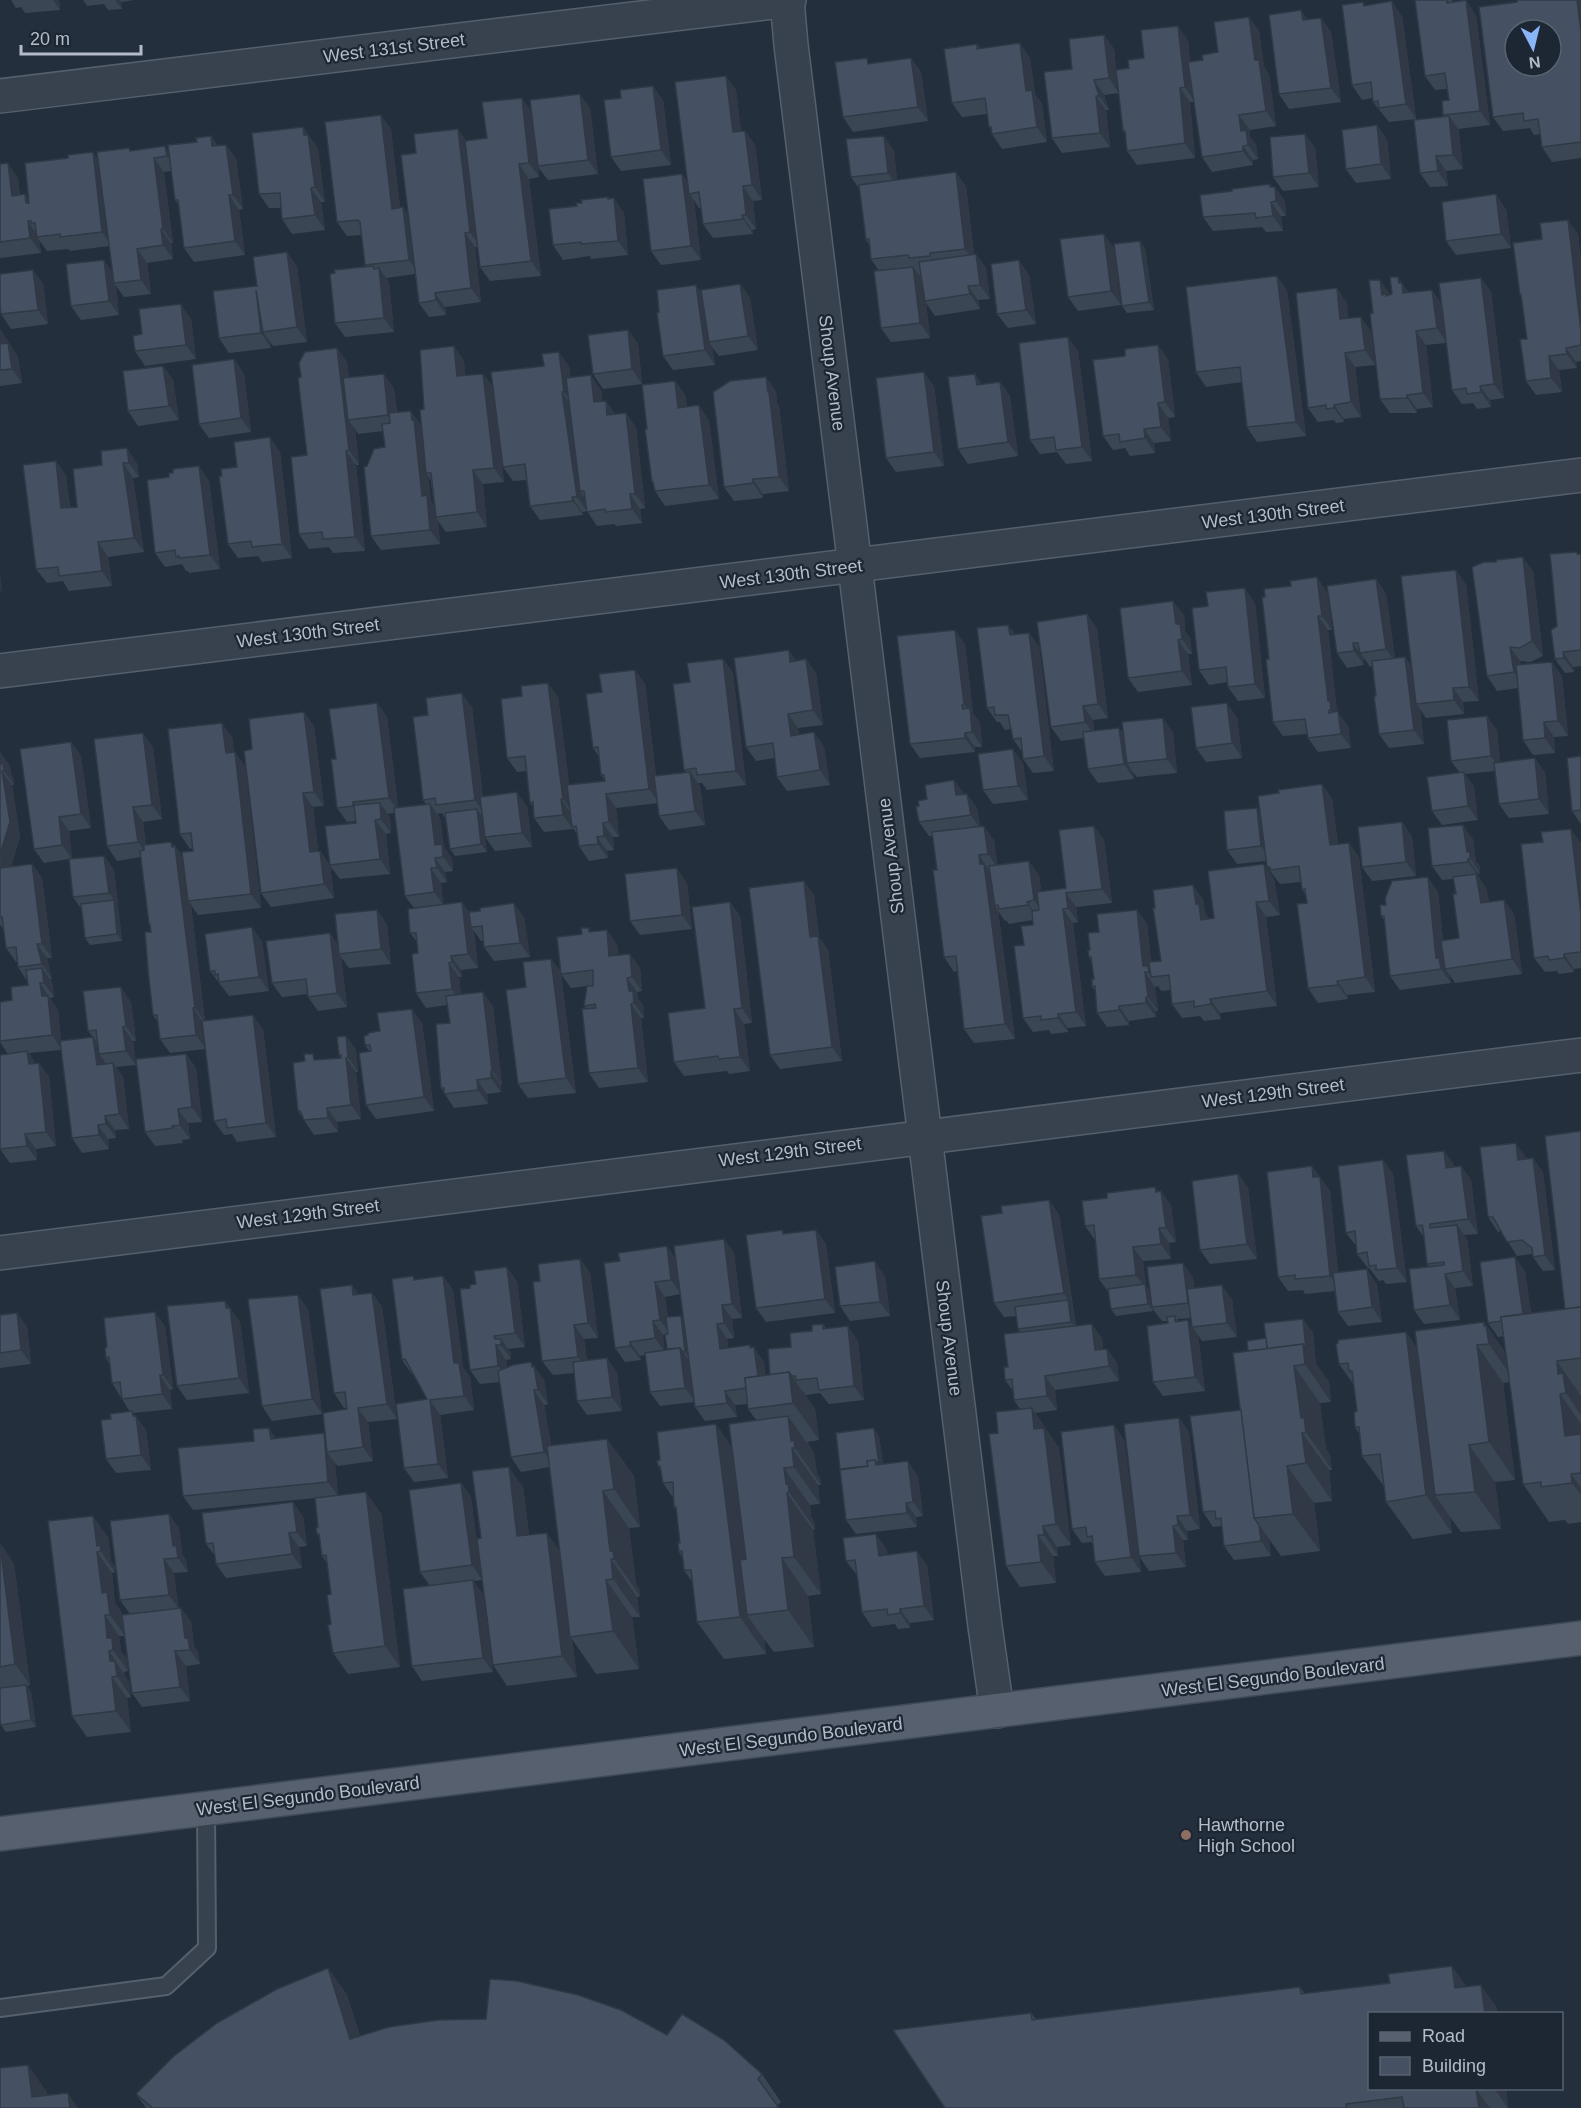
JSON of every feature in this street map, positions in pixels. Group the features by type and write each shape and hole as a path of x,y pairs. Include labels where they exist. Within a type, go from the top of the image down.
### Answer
{"main road":[{"name":"West El Segundo Boulevard","path":"0,1834 1581,1638"}],"street":[{"name":"West 131st Street","path":"0,96 788,0"},
{"name":"Shoup Avenue","path":"788,0 791,45 997,1711"},
{"name":"West 130th Street","path":"0,671 1581,475"},
{"name":"West 129th Street","path":"0,1253 1581,1054"}],"lane":[{"path":"0,2008 166,1986 207,1948 207,1809"}],"building":[{"path":"1415,0 1447,0 1447,3 1466,0 1480,111 1443,115 1442,101 1449,100 1445,73 1425,76"},
{"path":"1517,0 1577,0 1581,32 1581,142 1542,147 1538,119 1524,121 1523,113 1493,117 1479,7 1517,2"},
{"path":"1392,1 1406,104 1379,108 1378,101 1373,102 1371,82 1352,85 1342,5 1363,2 1364,6"},
{"path":"1301,10 1303,20 1321,18 1331,88 1279,94 1269,15"},
{"path":"1249,17 1255,60 1259,60 1266,111 1239,115 1241,131 1246,130 1248,145 1243,146 1243,151 1202,157 1188,62 1203,60 1202,55 1218,52 1214,22"},
{"path":"1178,26 1185,87 1180,88 1185,143 1127,151 1116,70 1129,68 1128,60 1144,58 1141,30"},
{"path":"1104,35 1109,78 1094,80 1099,96 1096,96 1100,133 1052,138 1044,72 1072,69 1069,39"},
{"path":"1020,43 1026,91 1032,90 1037,127 992,134 985,98 952,103 944,49 977,44 977,49"},
{"path":"867,58 868,64 911,58 918,107 843,117 835,62"},
{"path":"726,76 733,132 745,131 752,185 743,186 746,215 742,215 743,219 703,224 699,192 689,194 675,82"},
{"path":"653,86 661,150 611,157 604,100 621,98 620,90"},
{"path":"580,94 588,160 538,166 530,100"},
{"path":"522,98 529,163 519,164 531,261 480,267 465,141 487,138 482,102"},
{"path":"381,115 392,209 403,207 409,260 365,265 360,222 358,220 337,222 325,122"},
{"path":"1449,116 1453,155 1436,156 1438,171 1420,173 1414,120"},
{"path":"1377,125 1381,164 1346,169 1342,130"},
{"path":"303,127 304,135 308,135 315,187 311,188 315,215 282,219 280,193 259,194 252,133"},
{"path":"458,129 470,232 465,233 471,288 435,293 436,300 419,303 401,155 416,153 414,134"},
{"path":"1305,134 1309,173 1273,177 1270,137"},
{"path":"211,136 212,146 226,145 233,195 229,195 235,241 184,248 168,145 197,142 196,138"},
{"path":"884,136 888,173 851,177 846,139"},
{"path":"165,146 167,156 154,158 163,245 137,249 141,280 114,283 97,152 129,148 130,151"},
{"path":"93,152 102,232 37,237 35,223 28,221 30,238 0,242 0,164 8,163 12,196 25,194 26,203 29,203 25,163 68,158 68,155"},
{"path":"956,172 965,249 930,253 930,256 909,258 908,255 871,259 869,239 866,240 859,185"},
{"path":"682,174 691,246 651,251 643,179"},
{"path":"1270,184 1270,187 1275,187 1276,201 1271,202 1273,216 1256,218 1255,213 1203,217 1200,195"},
{"path":"1496,194 1501,234 1446,241 1442,202"},
{"path":"608,197 608,199 614,198 618,241 553,245 549,209 577,206 576,203 582,203 581,200"},
{"path":"1568,220 1581,345 1566,348 1567,354 1549,356 1551,378 1526,381 1520,339 1527,339 1513,243 1542,239 1540,223"},
{"path":"1104,234 1111,291 1068,297 1060,239"},
{"path":"1140,241 1149,302 1122,306 1114,244"},
{"path":"287,252 297,327 263,332 256,290 261,333 219,338 213,291 257,286 253,257"},
{"path":"976,254 980,285 968,286 970,294 925,301 919,262"},
{"path":"104,260 109,301 71,306 66,264"},
{"path":"1019,260 1026,310 997,314 991,264"},
{"path":"373,266 374,269 379,268 384,318 335,323 330,274 335,273 334,270"},
{"path":"913,267 920,323 881,328 874,271"},
{"path":"33,270 38,310 1,314 0,274"},
{"path":"1277,276 1296,422 1247,427 1240,367 1196,372 1186,287"},
{"path":"1390,277 1398,277 1399,283 1402,283 1403,293 1432,290 1437,328 1416,331 1423,393 1407,395 1407,398 1380,399 1370,314 1373,313 1369,280 1380,280 1382,295 1386,294 1386,296 1392,294"},
{"path":"1481,278 1494,384 1480,386 1481,392 1467,394 1466,388 1452,390 1439,283"},
{"path":"740,284 748,336 709,342 701,290"},
{"path":"696,285 705,350 663,356 657,313 659,312 657,290"},
{"path":"1337,288 1340,319 1361,317 1365,350 1345,353 1351,402 1334,405 1334,408 1326,409 1326,405 1308,408 1296,293"},
{"path":"181,304 186,345 135,351 133,336 142,334 139,309"},
{"path":"628,330 632,369 593,374 588,335"},
{"path":"1068,337 1082,447 1056,450 1054,437 1030,440 1019,343"},
{"path":"8,343 12,369 0,370 0,344"},
{"path":"1158,345 1165,402 1158,403 1161,427 1144,429 1145,438 1120,442 1119,434 1103,436 1093,360 1125,356 1125,349"},
{"path":"454,346 457,376 483,374 494,468 473,470 477,512 436,517 431,473 426,473 420,410 424,409 420,350"},
{"path":"337,348 349,450 346,451 355,537 323,539 322,532 299,534 291,457 307,455 298,378 301,377 299,363 305,352"},
{"path":"559,352 564,392 562,392 577,497 572,497 573,501 530,506 525,464 503,467 491,372 544,366 542,354"},
{"path":"234,359 241,418 199,424 192,365"},
{"path":"163,366 169,406 128,411 123,371"},
{"path":"924,372 934,452 886,458 876,378"},
{"path":"384,374 388,415 348,420 343,378"},
{"path":"975,374 977,385 1000,382 1008,442 958,449 948,377"},
{"path":"591,375 594,402 606,401 607,415 626,413 635,494 630,494 632,509 587,512 584,491 580,491 566,378"},
{"path":"766,377 779,477 753,479 753,483 724,487 713,392 730,381"},
{"path":"675,381 678,408 699,405 709,485 655,491 645,429 647,429 642,385"},
{"path":"411,411 412,420 414,420 422,496 427,495 430,530 371,536 364,467 367,466 374,449 385,447 382,424 390,423 389,413"},
{"path":"270,437 282,544 252,547 251,541 228,544 219,476 222,476 221,469 237,467 234,442"},
{"path":"127,448 129,463 123,463 134,538 98,542 102,571 59,576 58,567 36,569 23,465 56,461 61,508 77,507 73,469 102,465 101,451"},
{"path":"199,466 210,555 179,558 179,556 176,557 175,550 155,553 147,480 169,477 173,469"},
{"path":"1577,552 1581,554 1581,650 1563,652 1564,658 1555,659 1551,630 1557,626 1550,554"},
{"path":"1523,557 1532,641 1520,648 1510,647 1514,672 1487,676 1472,567 1484,562"},
{"path":"1456,570 1469,687 1453,688 1454,700 1416,704 1401,576"},
{"path":"1317,577 1322,616 1318,616 1328,701 1330,701 1329,713 1338,711 1341,734 1308,738 1305,719 1273,722 1262,597 1265,597 1264,589 1291,586 1290,581"},
{"path":"1376,579 1386,649 1360,653 1358,643 1353,643 1354,651 1337,653 1327,586"},
{"path":"1245,588 1255,684 1228,687 1226,667 1199,670 1192,608 1208,606 1206,592"},
{"path":"1173,601 1176,624 1180,624 1182,639 1178,640 1182,671 1128,678 1120,608"},
{"path":"1087,614 1098,704 1083,706 1085,722 1051,727 1037,622"},
{"path":"1008,625 1010,635 1029,633 1044,756 1023,759 1021,738 1013,739 1008,715 995,715 994,707 987,708 977,628"},
{"path":"955,630 964,704 962,705 963,709 970,708 972,732 965,733 965,738 910,744 897,636"},
{"path":"789,650 790,662 806,659 813,710 788,714 791,736 814,732 820,770 777,777 773,743 746,747 734,658"},
{"path":"1405,657 1414,730 1379,734 1372,661"},
{"path":"723,659 736,771 697,775 696,768 684,770 673,684 690,682 687,663"},
{"path":"1552,662 1558,721 1544,722 1545,738 1523,740 1516,665"},
{"path":"635,670 649,789 606,794 609,822 603,823 604,836 597,837 598,844 579,846 576,826 572,827 567,785 605,781 604,775 601,775 598,747 593,748 586,694 602,692 599,674"},
{"path":"548,683 563,799 561,799 563,815 534,818 533,802 530,803 525,756 507,758 501,699 522,696 521,686"},
{"path":"462,693 475,800 436,805 435,798 423,800 413,717 428,715 426,698"},
{"path":"377,703 389,798 353,802 353,806 337,808 331,759 336,759 329,709"},
{"path":"1227,703 1232,743 1196,748 1191,707"},
{"path":"304,712 314,792 303,793 310,852 320,851 324,884 261,893 244,751 252,749 249,719"},
{"path":"1487,716 1491,756 1451,761 1447,720"},
{"path":"1163,718 1167,759 1127,763 1122,722"},
{"path":"222,723 226,753 235,752 251,894 188,901 182,852 193,851 191,833 180,834 168,729"},
{"path":"1119,728 1124,764 1088,769 1083,732"},
{"path":"143,733 152,805 133,807 138,842 107,846 94,739"},
{"path":"71,742 81,814 59,817 62,845 34,849 20,749"},
{"path":"1013,749 1018,786 983,790 978,754"},
{"path":"0,754 10,822 0,854"},
{"path":"1581,756 1581,810 1572,811 1567,758"},
{"path":"1535,758 1539,799 1499,804 1494,763"},
{"path":"690,772 695,811 659,816 654,776"},
{"path":"1464,772 1468,806 1432,811 1427,777"},
{"path":"954,780 956,795 967,794 971,815 919,822 916,807 919,806 918,801 927,799 925,785"},
{"path":"1322,784 1330,845 1349,843 1365,977 1337,981 1338,985 1308,988 1297,904 1307,903 1305,889 1302,889 1299,866 1270,870 1270,867 1267,867 1258,796 1279,793 1278,790"},
{"path":"517,792 522,833 485,837 480,797"},
{"path":"380,803 381,819 375,820 380,859 330,865 325,826 356,823 354,805"},
{"path":"430,804 435,845 442,844 443,857 435,858 437,868 431,868 434,892 405,896 394,808"},
{"path":"1257,808 1261,846 1227,850 1224,811"},
{"path":"477,809 481,844 450,849 445,813"},
{"path":"1402,822 1406,862 1362,867 1358,827"},
{"path":"1463,825 1467,852 1470,852 1468,862 1432,866 1428,828"},
{"path":"984,826 988,854 979,855 980,864 984,864 1005,1024 964,1029 956,956 944,957 933,870 937,870 932,832"},
{"path":"1094,826 1102,889 1066,893 1068,908 1063,909 1076,1012 1058,1014 1058,1018 1041,1020 1041,1016 1023,1018 1014,946 1024,945 1021,926 1033,925 1032,911 1039,910 1037,892 1066,888 1059,830"},
{"path":"1571,829 1581,914 1581,952 1564,954 1564,958 1549,960 1548,956 1534,958 1521,844 1543,842 1541,832"},
{"path":"171,842 172,847 175,846 195,1008 193,1008 196,1035 160,1039 157,1015 153,1015 148,970 145,932 151,932 140,851 144,850 144,845"},
{"path":"104,856 109,893 73,897 69,859"},
{"path":"1029,861 1034,900 1027,902 1028,905 999,909 998,905 995,906 989,866"},
{"path":"32,864 42,944 37,944 42,964 18,967 16,947 6,948 2,917 0,917 0,868"},
{"path":"1264,864 1269,901 1256,902 1267,991 1210,999 1211,1004 1194,1007 1194,1001 1172,1004 1169,975 1151,977 1149,962 1161,961 1153,908 1155,908 1153,890 1193,885 1201,920 1214,918 1208,871"},
{"path":"677,868 682,915 630,921 625,874"},
{"path":"1476,874 1481,903 1504,900 1512,959 1445,969 1441,941 1459,938 1453,877"},
{"path":"1428,877 1436,958 1439,958 1441,969 1390,976 1384,916 1381,916 1380,905 1386,905 1385,899 1392,881"},
{"path":"804,881 810,937 818,936 832,1047 770,1055 749,888"},
{"path":"114,900 117,934 85,938 81,904"},
{"path":"462,902 468,954 451,956 452,962 449,963 452,989 416,993 412,954 418,953 416,933 410,933 408,909"},
{"path":"730,902 742,1008 734,1009 740,1057 719,1059 718,1056 674,1062 668,1013 705,1008 692,907"},
{"path":"514,903 520,943 484,947 482,926 471,927 469,912"},
{"path":"377,910 381,949 339,954 335,914"},
{"path":"1137,910 1143,966 1148,966 1149,972 1145,972 1148,997 1146,997 1146,1003 1119,1006 1119,1010 1097,1013 1095,986 1092,987 1092,979 1094,979 1088,950 1090,950 1088,933 1099,932 1097,914"},
{"path":"252,927 259,977 219,982 218,974 215,975 215,971 210,971 205,934"},
{"path":"581,928 589,928 589,932 607,930 609,956 630,954 632,977 627,978 629,991 633,991 634,1003 631,1004 638,1068 589,1073 582,1009 596,1008 595,1004 584,1006 587,986 593,986 593,970 561,974 557,937 582,934"},
{"path":"330,933 337,993 308,997 306,979 272,983 266,941"},
{"path":"551,959 566,1078 518,1084 506,990 526,987 523,962"},
{"path":"42,968 44,983 40,983 42,996 48,996 52,1035 0,1041 0,1002 12,1000 11,987 28,985 26,970"},
{"path":"121,987 126,1026 123,1027 126,1051 99,1054 96,1030 88,1031 83,991"},
{"path":"483,992 491,1078 477,1080 478,1090 444,1094 444,1088 441,1088 436,1024 450,1023 446,996"},
{"path":"412,1009 424,1097 366,1105 359,1053 371,1051 370,1045 365,1045 364,1036 380,1031 377,1013"},
{"path":"253,1015 266,1123 227,1128 226,1119 214,1121 202,1021"},
{"path":"346,1036 351,1105 327,1108 328,1118 304,1120 298,1111 293,1063 305,1061 304,1054 313,1054 314,1060 341,1058 337,1037"},
{"path":"93,1037 97,1065 113,1063 119,1114 105,1116 106,1124 98,1125 99,1135 72,1138 60,1041"},
{"path":"27,1051 29,1064 39,1063 46,1132 25,1134 27,1146 0,1149 0,1055"},
{"path":"186,1054 192,1107 178,1109 180,1125 145,1132 136,1059"},
{"path":"1581,1131 1581,1307 1565,1309 1545,1136"},
{"path":"1516,1143 1518,1160 1533,1158 1545,1255 1533,1257 1532,1248 1522,1240 1507,1242 1493,1217 1488,1217 1480,1147"},
{"path":"1444,1151 1446,1168 1461,1166 1468,1219 1430,1224 1430,1228 1457,1225 1463,1271 1445,1274 1450,1305 1414,1310 1409,1269 1444,1265 1444,1262 1427,1264 1423,1228 1422,1225 1416,1226 1406,1155"},
{"path":"1383,1160 1397,1268 1376,1270 1376,1265 1369,1266 1367,1252 1357,1254 1355,1231 1346,1233 1338,1166"},
{"path":"1312,1166 1313,1177 1320,1177 1330,1276 1295,1279 1295,1275 1278,1277 1267,1172"},
{"path":"1238,1174 1247,1244 1200,1250 1192,1181"},
{"path":"1155,1187 1156,1192 1161,1191 1166,1228 1159,1228 1161,1244 1133,1247 1136,1275 1099,1279 1094,1225 1085,1226 1082,1201 1107,1198 1107,1193"},
{"path":"1049,1200 1064,1293 994,1303 981,1216 1002,1213 1001,1206"},
{"path":"782,1230 783,1234 816,1230 825,1299 756,1308 746,1235"},
{"path":"724,1239 732,1304 722,1305 724,1323 717,1324 720,1349 750,1345 750,1348 754,1347 758,1376 745,1378 746,1388 725,1391 727,1403 695,1407 674,1246"},
{"path":"667,1246 671,1280 655,1282 660,1320 653,1321 655,1338 630,1342 630,1346 615,1348 604,1263 620,1261 618,1253"},
{"path":"1515,1257 1523,1314 1501,1317 1502,1321 1488,1323 1480,1262"},
{"path":"580,1259 588,1323 574,1325 578,1357 542,1361 533,1282 540,1281 538,1264"},
{"path":"875,1261 880,1302 840,1306 835,1267"},
{"path":"1183,1263 1188,1303 1152,1307 1147,1267"},
{"path":"507,1267 515,1333 494,1336 495,1339 501,1339 501,1345 496,1345 498,1366 470,1370 460,1289 470,1288 470,1285 476,1284 474,1271"},
{"path":"1367,1269 1372,1307 1338,1312 1333,1273"},
{"path":"413,1276 414,1280 443,1276 454,1363 459,1363 464,1396 430,1400 438,1464 404,1468 396,1404 427,1399 405,1359 402,1360 392,1279"},
{"path":"1145,1284 1148,1304 1111,1309 1108,1289"},
{"path":"352,1285 353,1295 372,1293 387,1404 358,1408 363,1447 327,1452 323,1413 347,1409 345,1392 334,1393 320,1289"},
{"path":"1222,1285 1227,1323 1192,1327 1187,1289"},
{"path":"298,1295 312,1399 262,1406 248,1299"},
{"path":"1068,1300 1071,1322 1018,1329 1015,1307"},
{"path":"225,1301 226,1308 230,1308 239,1378 177,1386 167,1306"},
{"path":"1581,1307 1581,1358 1557,1361 1558,1374 1563,1373 1566,1393 1560,1394 1565,1436 1581,1434 1581,1473 1571,1474 1572,1483 1541,1487 1541,1482 1523,1484 1501,1317"},
{"path":"155,1312 163,1375 160,1375 162,1394 122,1399 120,1382 112,1383 109,1357 106,1358 104,1318"},
{"path":"17,1313 21,1350 0,1353 0,1315"},
{"path":"681,1316 685,1352 680,1348 667,1349 665,1334 668,1334 666,1317"},
{"path":"1175,1316 1175,1322 1188,1320 1195,1377 1153,1382 1147,1326 1168,1323 1167,1317"},
{"path":"1303,1319 1306,1349 1303,1344 1267,1349 1264,1323"},
{"path":"1484,1322 1489,1344 1477,1345 1489,1442 1469,1445 1475,1492 1435,1495 1415,1331"},
{"path":"823,1324 823,1329 848,1326 854,1386 819,1390 817,1378 796,1380 795,1376 789,1372 770,1375 768,1349 791,1347 790,1333 812,1331 812,1325"},
{"path":"1092,1324 1095,1350 1107,1349 1109,1366 1045,1376 1047,1396 1014,1400 1012,1379 1005,1380 1004,1367 1008,1367 1004,1334"},
{"path":"1406,1332 1426,1495 1386,1502 1380,1454 1362,1456 1359,1427 1355,1427 1354,1412 1357,1411 1352,1371 1349,1371 1348,1363 1339,1364 1336,1344 1338,1340"},
{"path":"1266,1338 1267,1349 1248,1351 1247,1341"},
{"path":"1303,1344 1305,1364 1294,1366 1301,1418 1304,1417 1306,1432 1302,1433 1306,1463 1287,1466 1293,1514 1254,1518 1233,1353"},
{"path":"680,1348 685,1388 650,1392 645,1353"},
{"path":"607,1358 612,1397 577,1401 573,1362"},
{"path":"531,1362 532,1367 534,1366 538,1390 534,1390 544,1452 511,1457 498,1371 513,1365"},
{"path":"789,1372 793,1403 748,1409 745,1378"},
{"path":"1032,1408 1034,1429 1044,1428 1056,1524 1043,1526 1044,1535 1038,1535 1041,1562 1006,1566 989,1434 998,1433 996,1412"},
{"path":"1241,1410 1254,1518 1259,1525 1261,1541 1224,1546 1221,1518 1216,1519 1215,1511 1203,1512 1190,1416"},
{"path":"132,1411 133,1416 136,1416 141,1455 106,1459 101,1420 111,1419 110,1414"},
{"path":"788,1416 791,1441 794,1440 795,1448 792,1448 794,1467 784,1468 789,1492 787,1493 794,1557 782,1558 788,1610 747,1615 740,1560 746,1559 729,1424"},
{"path":"1179,1418 1190,1515 1177,1516 1178,1525 1173,1526 1176,1553 1139,1556 1124,1424"},
{"path":"716,1424 740,1617 697,1622 691,1570 684,1570 682,1551 679,1552 673,1482 663,1483 660,1466 658,1466 657,1461 660,1460 657,1432"},
{"path":"1114,1425 1131,1557 1095,1562 1092,1536 1087,1537 1086,1527 1072,1529 1061,1432"},
{"path":"269,1428 271,1439 324,1433 328,1482 183,1496 178,1448 254,1441 253,1429"},
{"path":"874,1428 879,1465 875,1460 867,1461 868,1466 840,1469 836,1433"},
{"path":"607,1439 614,1489 603,1491 610,1551 613,1551 614,1559 611,1559 613,1579 606,1580 613,1631 570,1637 547,1446"},
{"path":"875,1460 876,1465 908,1461 913,1502 906,1503 907,1513 846,1520 840,1470 868,1466 867,1461"},
{"path":"509,1467 517,1536 547,1533 562,1656 493,1665 477,1539 481,1538 472,1471"},
{"path":"461,1483 472,1565 420,1572 409,1490"},
{"path":"366,1492 385,1646 333,1653 328,1625 331,1624 327,1595 331,1594 326,1555 322,1556 316,1528 318,1527 315,1498"},
{"path":"293,1502 297,1532 289,1533 292,1554 216,1564 213,1543 206,1544 202,1513"},
{"path":"169,1514 173,1546 176,1545 178,1558 164,1559 169,1595 120,1600 110,1521"},
{"path":"93,1516 97,1546 100,1545 101,1551 97,1552 102,1593 107,1592 110,1615 105,1615 107,1638 112,1638 113,1650 109,1651 110,1661 115,1661 117,1676 112,1677 116,1711 72,1716 48,1521"},
{"path":"876,1534 879,1556 917,1551 924,1606 900,1609 900,1613 888,1615 887,1609 862,1612 855,1560 846,1561 843,1538"},
{"path":"0,1545 15,1664 0,1667"},
{"path":"473,1580 483,1658 412,1666 403,1589"},
{"path":"181,1608 185,1638 188,1638 190,1650 175,1651 180,1687 132,1693 122,1615"},
{"path":"26,1685 31,1720 1,1725 0,1688"},
{"path":"1452,1966 1455,1988 1481,1985 1485,2012 1368,2012 1368,2090 1476,2090 1479,2108 1404,2108 1402,2097 1346,2104 1347,2108 945,2108 893,2030 1031,2013 1032,2020 1300,1987 1301,1994 1390,1983 1388,1974"},
{"path":"328,1968 350,2039 389,2027 438,2020 486,2019 490,1979 517,1981 578,1995 621,2010 667,2035 682,2014 724,2040 762,2074 758,2079 779,2108 153,2108 136,2094 174,2056 217,2023 277,1989"},
{"path":"28,2065 32,2097 68,2093 70,2108 0,2108 0,2068"}],"place":[{"name":"Hawthorne High School","path":"1186,1835"}]}
